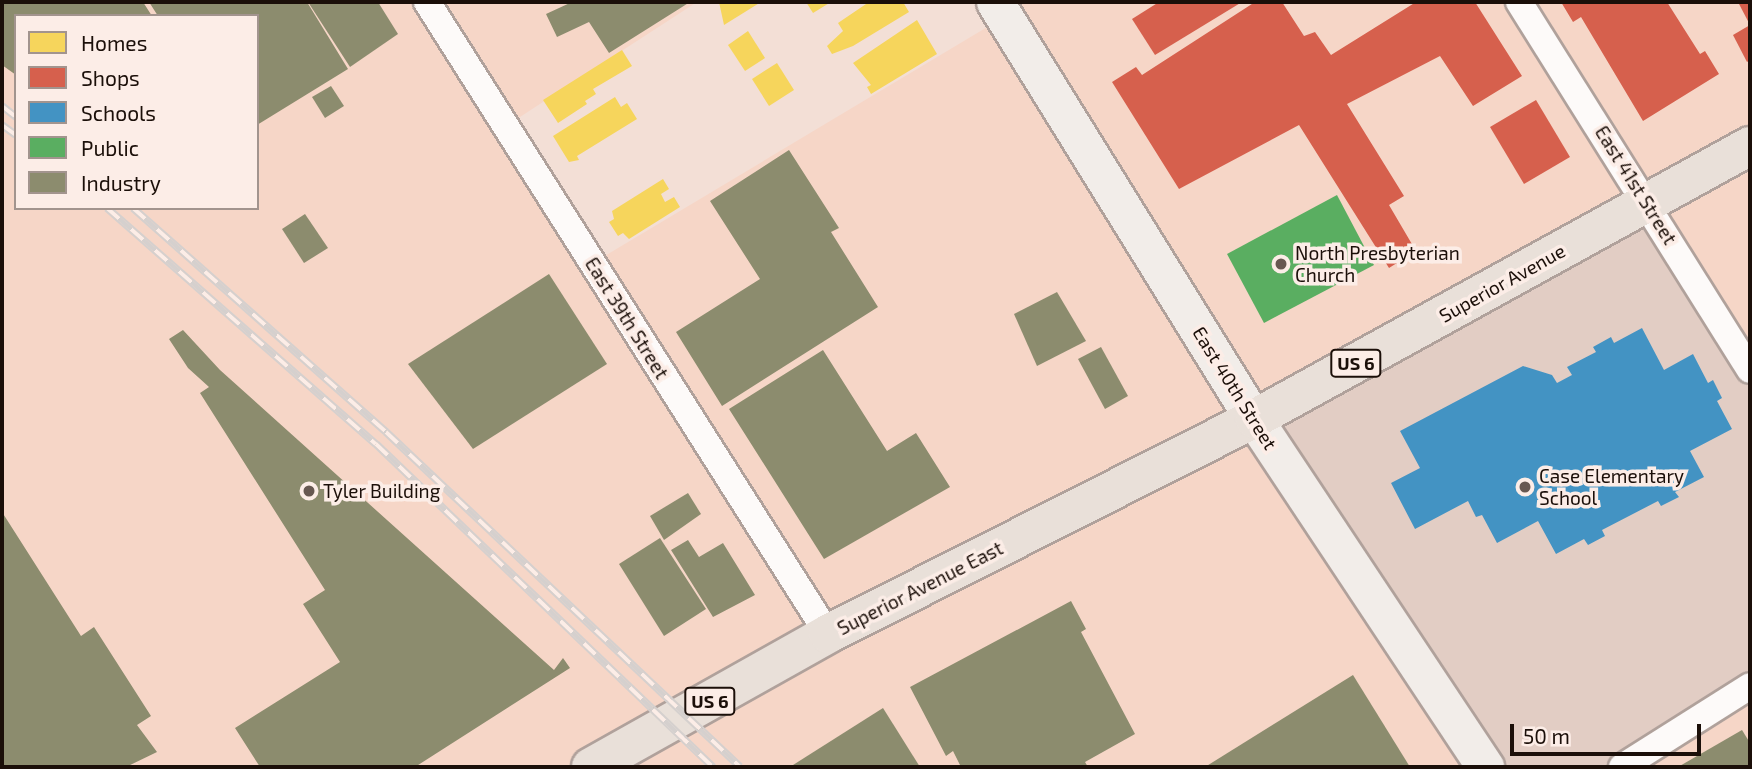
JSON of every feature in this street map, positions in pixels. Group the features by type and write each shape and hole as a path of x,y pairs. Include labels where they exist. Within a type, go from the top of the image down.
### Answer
{"main road":[{"name":"Superior Avenue","path":"1254,419 1750,146"},
{"name":"Superior Avenue East","path":"591,767 828,634 1254,419"}],"street":[{"name":"East 39th Street","path":"427,2 828,634"},
{"name":"East 40th Street","path":"995,2 1254,419 1485,767"},
{"name":"East 41st Street","path":"1519,2 1750,370"},
{"path":"1622,767 1750,686"}],"shaded area":[{"path":"2,2 697,2 506,126 593,263 1004,17 995,2 1750,2 1750,370 1485,767 2,767"},
{"name":"Case Elementary School","path":"1646,201 1750,370 1750,686 1622,767 1485,767 1254,419"},
{"path":"1750,686 1750,767 1622,767"}],"building: Homes":[{"path":"719,2 761,2 724,25"},
{"path":"806,2 831,2 813,13"},
{"path":"869,2 903,2 909,12 853,46 832,54 827,46 843,31 838,23"},
{"path":"917,20 937,54 871,94 867,87 871,85 853,63"},
{"path":"748,31 765,58 745,71 728,45"},
{"path":"622,50 632,66 593,89 596,94 585,101 587,104 558,123 543,100"},
{"path":"777,63 794,90 769,106 752,79"},
{"path":"615,97 621,107 627,103 637,119 577,156 579,160 569,162 553,136"},
{"path":"663,179 669,189 661,194 665,202 674,197 680,207 629,239 623,233 618,236 609,222 614,219 612,211"}],"building: Shops":[{"path":"1159,2 1242,2 1155,55 1132,19"},
{"path":"1255,2 1282,2 1304,36 1315,32 1331,55 1416,2 1475,2 1522,76 1473,106 1440,56 1347,104 1404,196 1389,205 1416,251 1389,268 1299,125 1179,189 1112,82 1136,67 1142,75"},
{"path":"1561,2 1667,2 1700,54 1705,51 1719,74 1643,121 1581,17 1573,22"},
{"path":"1738,2 1750,2 1750,25"},
{"path":"1750,25 1750,60 1747,62 1733,35"},
{"path":"1536,100 1570,157 1524,184 1490,127"}],"building: Schools":[{"path":"1642,328 1664,370 1693,354 1708,383 1713,380 1722,398 1717,401 1732,429 1690,451 1704,477 1675,492 1679,497 1661,506 1658,501 1602,530 1605,536 1588,545 1584,539 1556,554 1538,521 1497,543 1482,515 1476,517 1468,501 1415,529 1391,483 1420,468 1400,431 1523,366 1552,375 1557,383 1572,375 1567,367 1596,352 1593,347 1611,337 1614,343"}],"building: Public":[{"path":"1337,195 1374,265 1264,323 1227,254"}],"building: Industry":[{"path":"2,2 143,2 151,14 14,14 14,74 2,65"},
{"path":"149,2 307,2 348,69 259,124 259,14 157,14"},
{"path":"308,2 378,2 398,34 350,67"},
{"path":"572,2 690,2 609,53 589,22 557,37 546,14"},
{"path":"331,86 344,106 325,118 312,97"},
{"path":"789,150 839,228 831,232 878,307 722,406 676,332 760,279 710,201"},
{"path":"305,214 328,248 304,263 282,229"},
{"path":"549,274 607,364 473,449 408,364"},
{"path":"1057,292 1086,341 1037,366 1014,314"},
{"name":"Tyler Building","path":"183,330 220,370 554,670 563,658 570,668 415,767 260,767 235,728 340,662 303,604 325,590 200,393 209,387 188,368 169,339"},
{"path":"1101,347 1128,396 1105,409 1078,359"},
{"path":"823,350 887,451 916,433 950,487 824,559 729,409"},
{"path":"688,493 701,514 664,540 650,516"},
{"path":"2,512 81,636 94,627 151,716 137,725 157,752 126,767 2,767"},
{"path":"660,538 706,609 664,636 619,564"},
{"path":"688,540 699,557 723,543 755,595 713,617 671,550"},
{"path":"1071,601 1086,629 1081,632 1135,734 1085,762 1088,767 961,767 953,751 946,756 910,687"},
{"path":"1353,675 1410,767 1205,767"},
{"path":"883,708 920,767 794,767 793,765"},
{"path":"1742,730 1750,743 1750,767 1678,767"}],"railway":[{"path":"2,106 14,115"},
{"path":"2,125 14,134"},
{"path":"109,210 376,444 713,767"},
{"path":"135,210 386,432 740,767"}],"place":[{"name":"North Presbyterian Church","path":"1281,264"},
{"name":"Case Elementary School","path":"1525,487"},
{"name":"Tyler Building","path":"309,491"}]}
